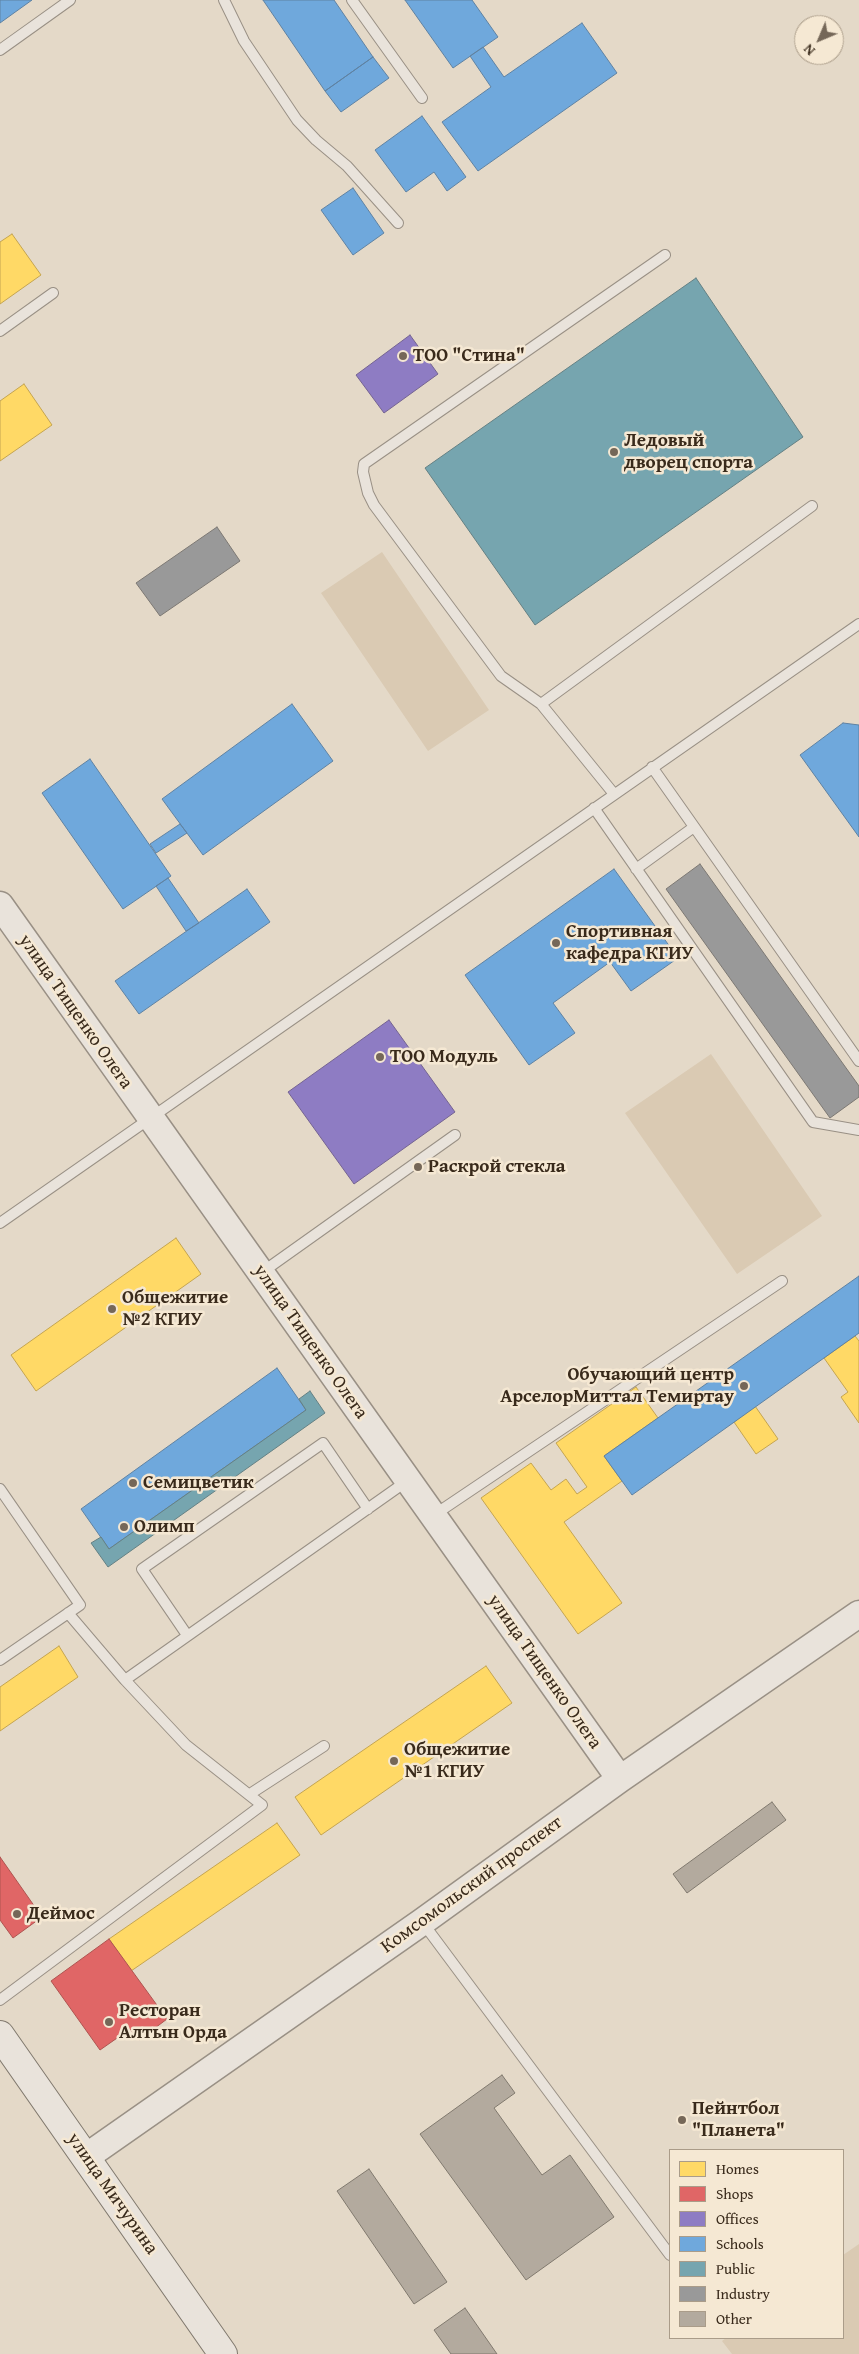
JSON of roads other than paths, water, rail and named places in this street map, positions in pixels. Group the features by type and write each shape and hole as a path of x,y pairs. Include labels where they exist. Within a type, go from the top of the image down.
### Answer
{"main road":[{"name":"улица Мичурина","path":"0,2035 223,2354"}],"street":[{"name":"улица Тищенко Олега","path":"0,905 620,1779"},
{"name":"Комсомольский проспект","path":"86,2157 422,1922 620,1779 859,1614"}],"lane":[{"path":"0,50 70,0"},
{"path":"224,0 244,41 301,125 347,166 398,224"},
{"path":"352,0 422,98"},
{"path":"614,794 541,704 501,676 374,505 365,483 364,464 665,255"},
{"path":"0,331 53,293"},
{"path":"541,704 812,506"},
{"path":"0,1223 859,624"},
{"path":"652,768 859,1061"},
{"path":"594,808 813,1122 859,1130"},
{"path":"636,868 694,827"},
{"path":"260,1273 455,1135"},
{"path":"433,1516 782,1280"},
{"path":"187,1635 142,1569 252,1492 323,1443 368,1509"},
{"path":"125,1680 408,1481"},
{"path":"0,1489 80,1604 0,1660"},
{"path":"0,2000 262,1805 186,1745 125,1680 68,1613"},
{"path":"250,1794 324,1746"},
{"path":"422,1922 669,2254"}],"place":[{"name":"ТОО \"Стина\"","path":"403,356"},
{"name":"Ледовый дворец спорта","path":"614,452"},
{"name":"Спортивная кафедра КГИУ","path":"556,943"},
{"name":"ТОО Модуль","path":"380,1057"},
{"name":"Раскрой стекла","path":"418,1167"},
{"name":"Общежитие №2 КГИУ","path":"112,1309"},
{"name":"Обучающий центр АрселорМиттал Темиртау","path":"744,1386"},
{"name":"Семицветик","path":"133,1483"},
{"name":"Олимп","path":"124,1527"},
{"name":"Общежитие №1 КГИУ","path":"394,1761"},
{"name":"Деймос","path":"17,1914"},
{"name":"Ресторан Алтын Орда","path":"109,2022"},
{"name":"Пейнтбол \"Планета\"","path":"682,2120"}]}
